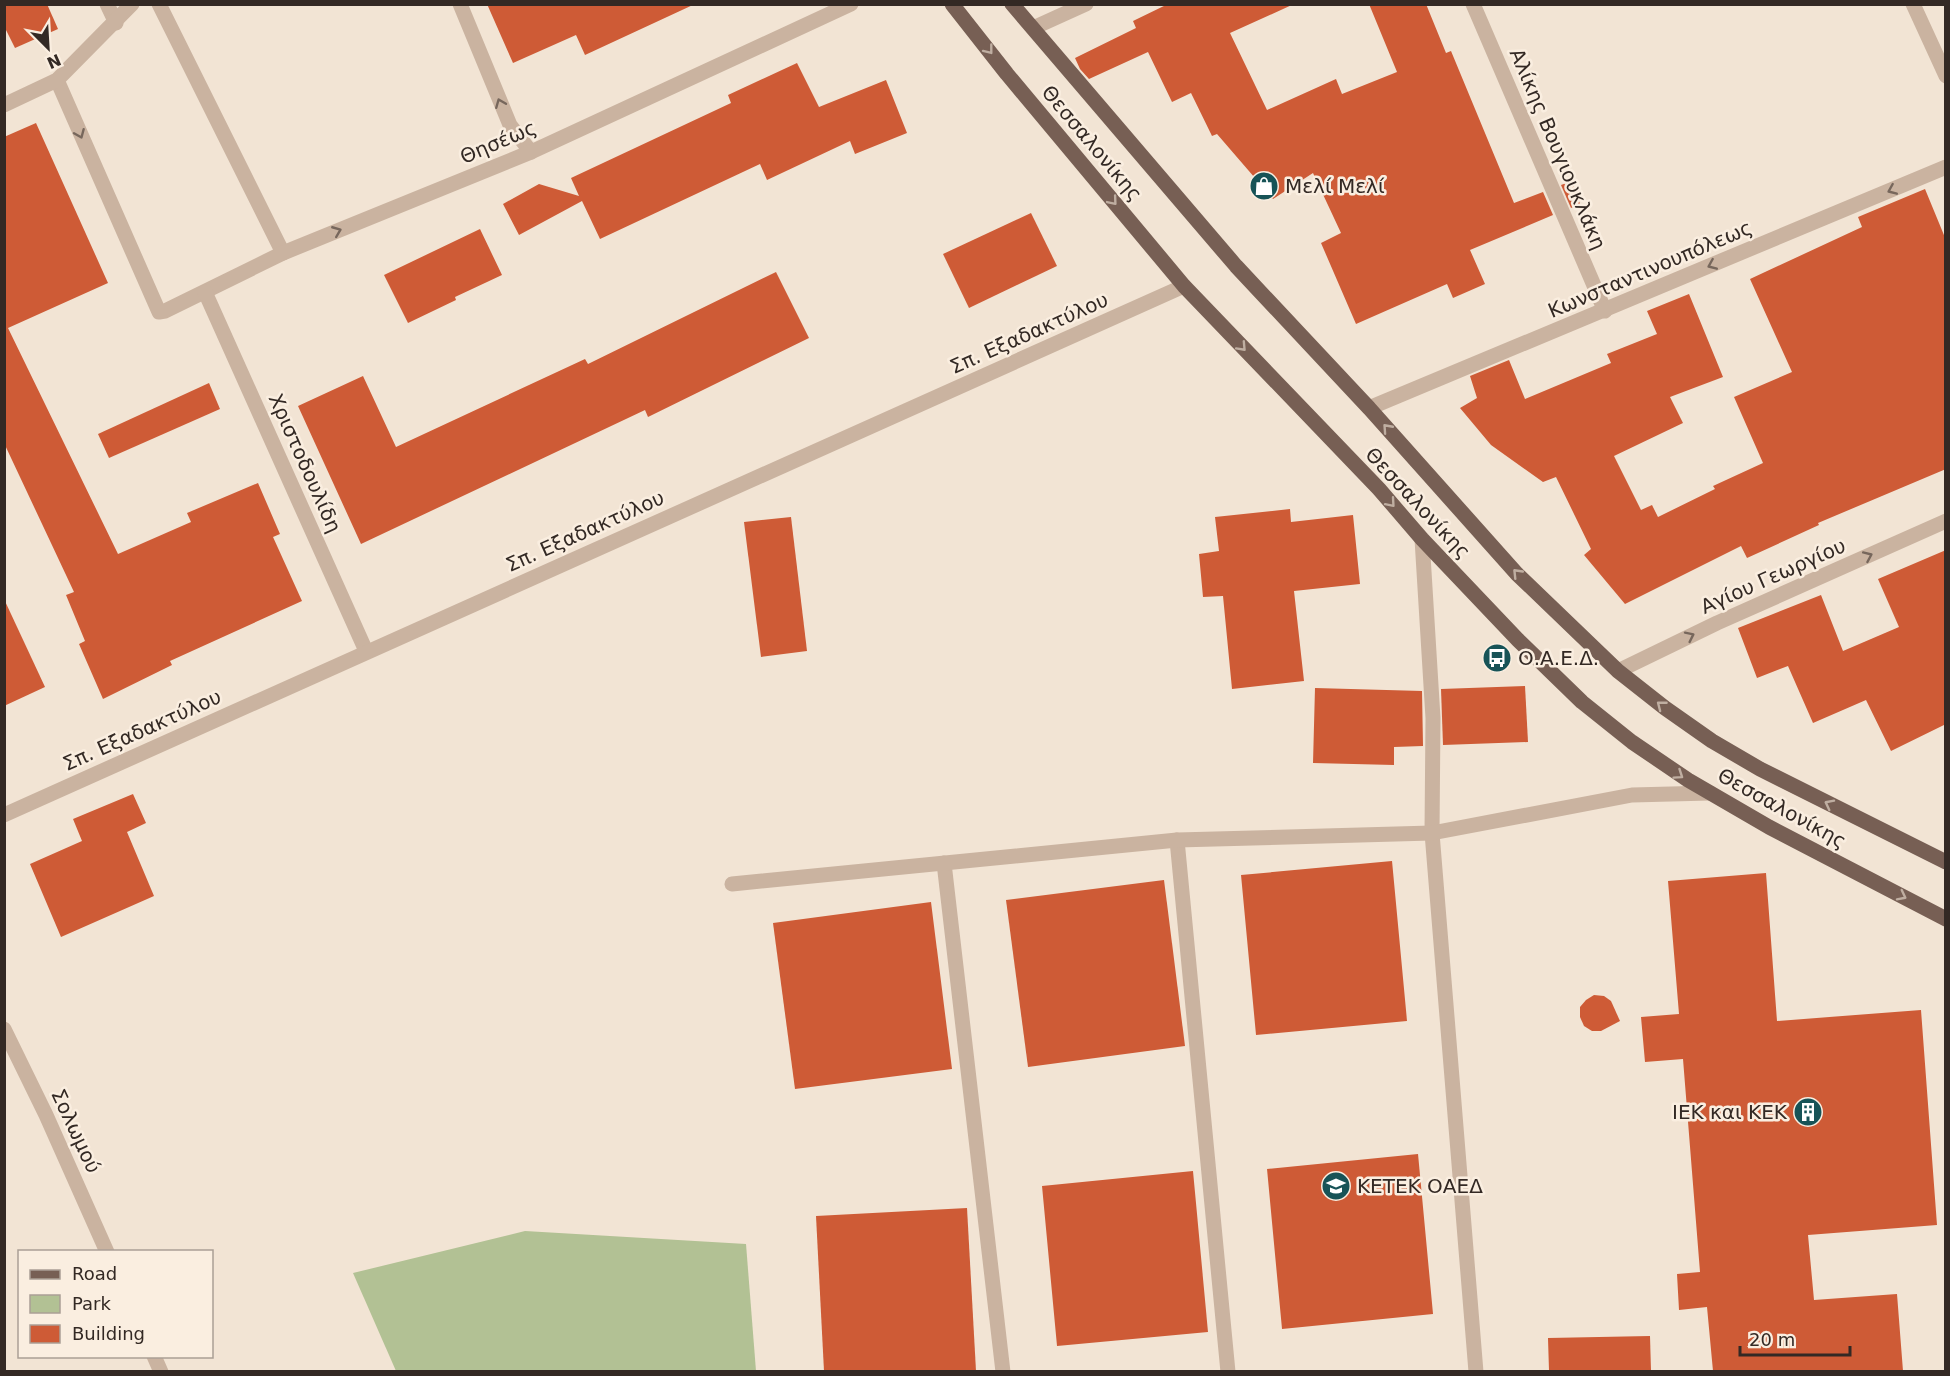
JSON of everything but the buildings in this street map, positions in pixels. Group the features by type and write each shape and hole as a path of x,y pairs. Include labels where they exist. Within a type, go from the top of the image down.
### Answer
{"main road":[{"name":"Θεσσαλονίκης","path":"952,4 1007,74 1184,286 1379,489 1422,539 1518,640 1582,702 1632,742 1710,793 1769,827 1946,919"},
{"name":"Θεσσαλονίκης","path":"1012,4 1236,266 1369,408 1517,574 1618,671 1712,741 1760,769 1946,862"}],"street":[{"path":"107,4 116,23"},
{"path":"4,105 57,80 116,23 132,4"},
{"path":"159,4 283,253"},
{"path":"460,4 510,125 531,152"},
{"name":"Θησέως","path":"57,80 159,312 206,292 283,253 531,152 851,4"},
{"path":"1033,28 1086,4"},
{"name":"Αλίκης Βουγιουκλάκη","path":"1473,4 1605,311"},
{"path":"1913,4 1946,76"},
{"name":"Κωνσταντινουπόλεως","path":"1369,408 1946,167"},
{"name":"Σπ. Εξαδακτύλου","path":"4,815 1184,286"},
{"name":"Χριστοδουλίδη","path":"206,292 366,651"},
{"name":"Αγίου Γεωργίου","path":"1618,671 1717,623 1946,521"},
{"path":"1422,539 1433,718 1432,833 1476,1371"},
{"path":"732,884 1177,840 1432,833 1632,795 1710,793"},
{"path":"1177,840 1228,1371"},
{"path":"944,863 1003,1371"},
{"name":"Σολωμού","path":"4,1029 46,1115 107,1250"}],"green space":[{"path":"525,1231 746,1244 756,1371 396,1371 353,1273"}],"place":[{"name":"Μελί Μελί","path":"1264,186"},
{"name":"Ο.Α.Ε.Δ.","path":"1497,658"},
{"name":"ΙΕΚ και ΚΕΚ","path":"1808,1112"},
{"name":"ΚΕΤΕΚ ΟΑΕΔ","path":"1336,1186"}]}
